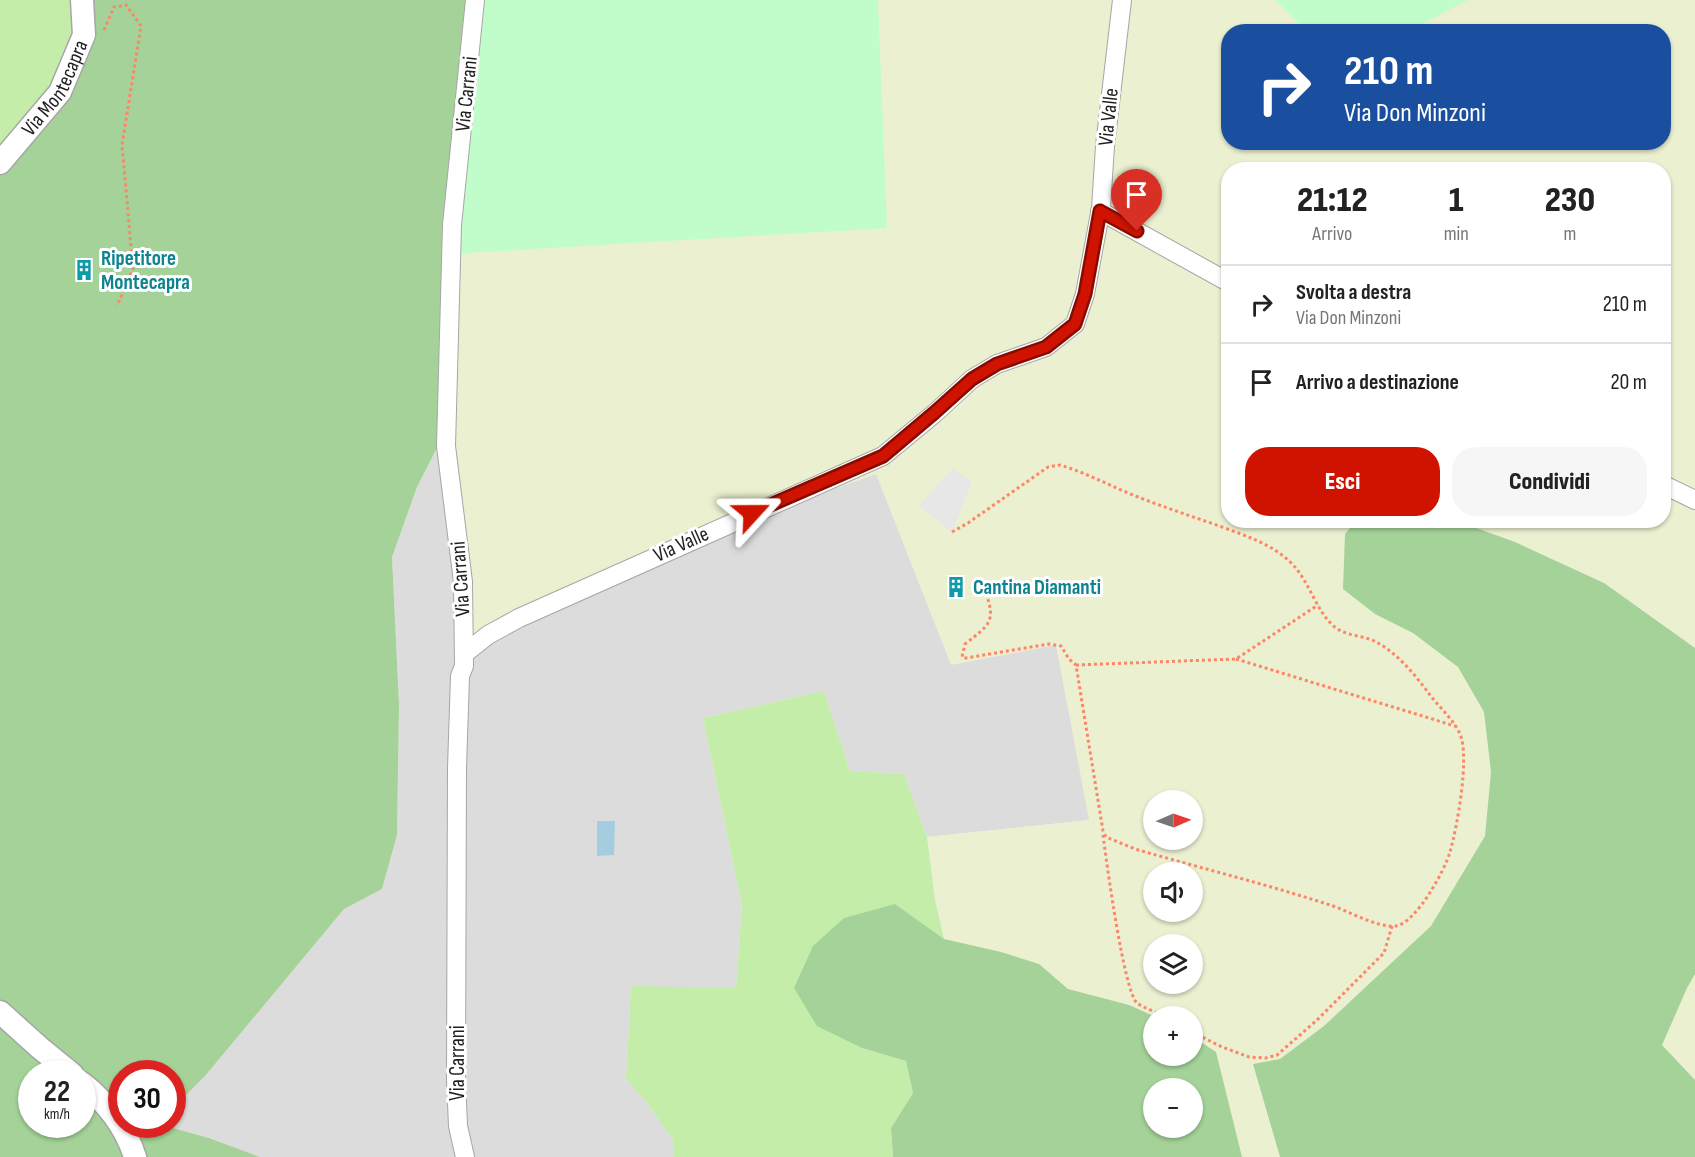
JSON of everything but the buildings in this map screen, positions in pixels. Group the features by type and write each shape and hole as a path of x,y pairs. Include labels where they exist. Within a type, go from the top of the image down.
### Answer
{"street":[{"name":"Via Montecapra","path":"0,163 60,92 84,35 82,0"},
{"name":"Via Carrani","path":"465,1157 458,1126 456,1079 457,768 460,676 464,666 463,582 446,446 452,225 475,0"},
{"name":"Via Valle","path":"464,654 488,635 519,618 883,456 972,379 997,364 1046,347 1075,324 1085,294 1100,211 1122,0"},
{"path":"1100,211 1221,278"},
{"path":"1671,488 1695,500"},
{"path":"0,1012 9,1026 54,1060"},
{"path":"96,1094 129,1137 135,1157"}],"path":[{"path":"101,37 114,7 126,5 141,26 122,145 133,269 117,306"},
{"path":"952,532 1048,466 1060,465 1221,527"},
{"path":"1103,831 1106,837 1113,841 1135,849 1330,905 1374,922 1392,926 1406,922 1417,910 1448,857 1458,816 1463,754 1462,743 1455,727 1406,666 1375,641 1340,630 1327,618 1300,571 1287,559 1265,543 1224,528"},
{"path":"985,591 991,607 988,627 965,644 962,657 1057,644 1076,665 1126,972 1137,1003 1143,1006"},
{"path":"1236,658 1318,604"},
{"path":"1076,665 1236,658 1455,727"},
{"path":"1203,1038 1249,1057 1266,1058 1276,1055 1309,1027 1384,953 1392,926"}],"shaded area":[{"path":"448,426 654,552 876,474 1056,645 1090,820 927,837 904,774 850,771 824,691 703,718 742,906 736,989 631,987 626,1079 648,1104 674,1142 674,1157 260,1157 186,1132 186,1095 205,1076 344,909 382,889 397,835 399,704 392,557 417,487"},
{"path":"953,468 972,482 952,532 919,506"}],"green space":[{"path":"0,0 74,0 73,32 54,93 0,163"},
{"path":"74,0 470,0 448,426 417,487 392,557 399,704 397,835 382,889 344,909 205,1076 186,1095 186,1060 108,1060 108,1138 186,1138 186,1132 260,1157 0,1157 0,163 54,93 73,32"},
{"path":"470,0 878,0 887,228 451,254"},
{"path":"878,0 1275,0 1299,24 1221,24 1221,150 1671,150 1671,24 1422,24 1468,0 1695,0 1695,648 1604,583 1515,542 1476,528 1671,528 1671,162 1221,162 1221,528 1350,528 1345,534 1343,589 1375,614 1413,633 1458,667 1484,712 1491,772 1485,836 1432,926 1324,1026 1280,1059 1253,1064 1280,1157 1242,1157 1216,1052 1203,1044 1203,1006 1143,1006 1143,1011 1129,1005 1068,989 1039,964 1001,952 944,939 935,900 927,837 1089,820 1056,645 951,665 876,474 654,552 472,637 448,426 451,254 887,228"},
{"path":"1275,0 1468,0 1422,24 1299,24"},
{"path":"1350,528 1476,528 1515,542 1604,583 1695,648 1695,974 1662,1045 1695,1080 1695,1157 1280,1157 1253,1064 1280,1059 1324,1026 1431,926 1485,836 1491,772 1484,712 1458,667 1413,633 1375,614 1343,589 1345,534"},
{"path":"824,691 850,771 904,774 927,837 935,900 944,939 895,904 862,1048 906,1061 913,1093 891,1128 893,1157 674,1157 674,1142 648,1104 626,1079 631,986 736,988 742,906 703,718"},
{"path":"895,904 944,939 1001,952 1039,964 1068,989 1129,1005 1143,1011 1143,1066 1203,1066 1203,1044 1216,1052 1242,1157 893,1157 891,1128 913,1093 906,1061 862,1048 817,1026 794,988 813,946 844,918"},
{"path":"1695,974 1695,1080 1662,1045"}],"water":[{"path":"597,821 615,821 614,855 597,856"}],"place":[{"name":"Ripetitore Montecapra","path":"84,270"},
{"name":"Cantina Diamanti","path":"956,587"}],"route":[{"path":"752,513 883,456 972,379 997,364 1046,347 1075,324 1085,294 1100,211 1137,231"}]}
